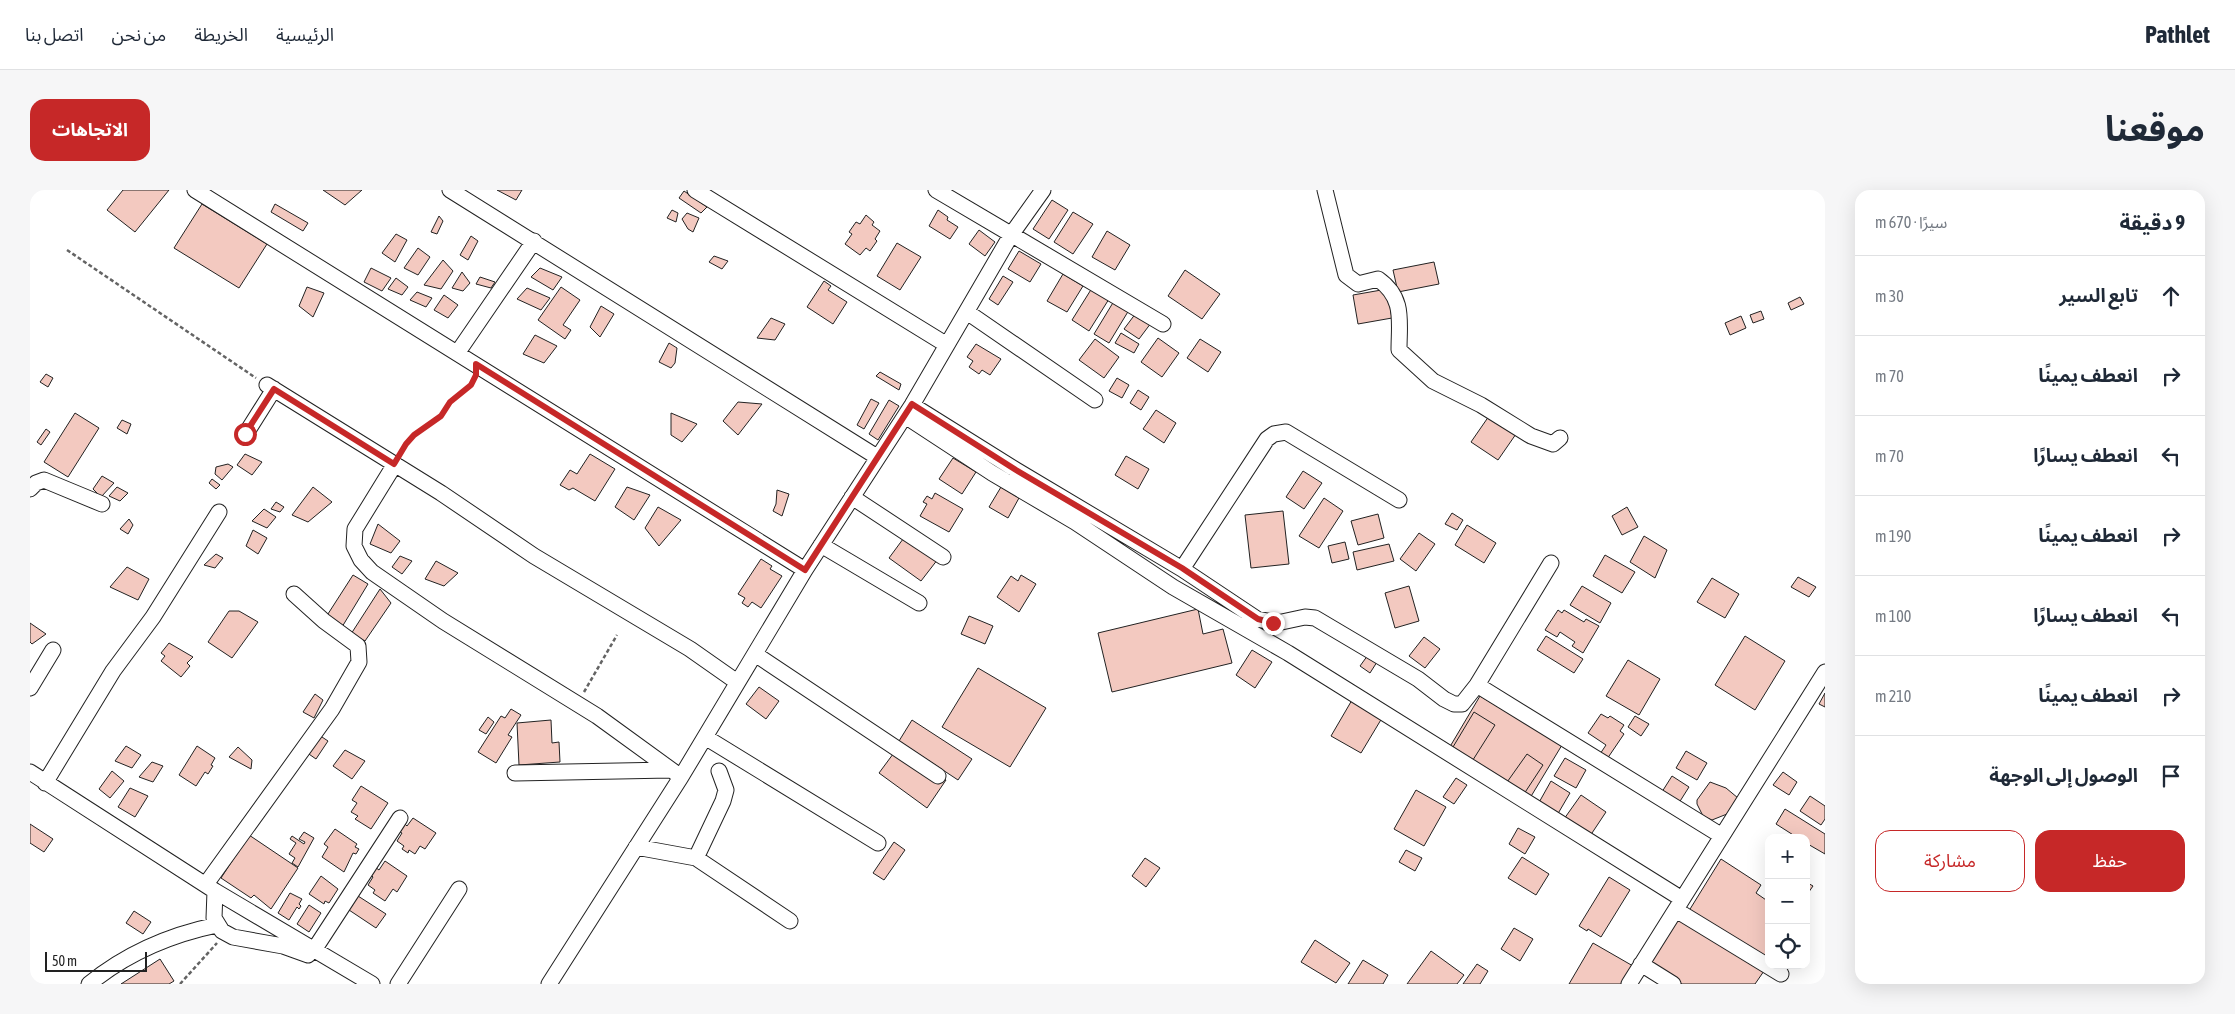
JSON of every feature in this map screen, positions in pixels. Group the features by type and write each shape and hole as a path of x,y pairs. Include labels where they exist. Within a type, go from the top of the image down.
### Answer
{"street":[{"path":"195,190 458,352 805,570"},
{"path":"450,190 876,457"},
{"path":"695,190 947,345"},
{"path":"936,190 1163,324"},
{"path":"549,984 636,847 676,774 705,737 805,570 876,457 909,410 1011,235 1043,190"},
{"path":"1325,190 1346,275 1358,284 1378,279 1390,287 1399,304 1400,350 1433,381 1481,406 1531,436 1553,444 1560,438"},
{"path":"458,352 534,241"},
{"path":"966,312 1095,400"},
{"path":"245,434 270,387 394,464 534,556 690,650 738,682"},
{"path":"909,410 1040,484 1182,568 1258,619 1277,623 1305,617 1315,618 1418,679 1454,704 1462,704 1477,685 1551,563"},
{"path":"909,410 992,473 1074,522 1172,587 1288,653 1679,904 1781,974"},
{"path":"1182,568 1267,439 1278,432 1286,432 1400,500"},
{"path":"394,464 355,529 354,546 372,572 444,621 577,704 676,774"},
{"path":"30,490 36,483 44,480 102,504"},
{"path":"852,497 943,557"},
{"path":"45,783 113,672 153,616 219,512"},
{"path":"821,545 919,603"},
{"path":"221,929 213,912 210,888 332,709 359,662 358,646 324,621 294,594"},
{"path":"30,688 53,650"},
{"path":"755,654 938,776"},
{"path":"1629,984 1825,672"},
{"path":"1477,685 1722,836"},
{"path":"705,737 878,844"},
{"path":"696,858 723,801 726,790 720,771"},
{"path":"30,772 210,888 372,984"},
{"path":"515,773 676,774"},
{"path":"314,950 400,818"},
{"path":"636,847 696,858 790,921"},
{"path":"398,984 459,890"},
{"path":"89,984 144,947 193,930 221,929 248,942 296,949 352,984"},
{"path":"1641,964 1673,984"}],"path":[{"path":"67,250 270,387"},
{"path":"394,464 414,435 441,416 450,402 471,385 476,375 476,364"},
{"path":"577,704 618,635"},
{"path":"180,984 221,929"}],"building":[{"path":"123,190 169,190 135,232 107,210"},
{"path":"323,190 362,190 345,205"},
{"path":"497,190 522,190 516,200"},
{"path":"684,191 707,207 701,213 679,198"},
{"path":"1052,200 1068,210 1049,239 1033,229"},
{"path":"202,204 267,244 239,288 174,248"},
{"path":"275,204 308,223 303,231 271,212"},
{"path":"672,210 678,213 676,222 667,218"},
{"path":"938,210 948,217 947,220 958,227 950,239 929,226"},
{"path":"1073,212 1093,224 1073,254 1054,242"},
{"path":"687,213 699,218 693,232 688,229 682,219"},
{"path":"866,215 874,222 872,225 880,231 875,239 877,241 870,251 866,248 860,255 845,244 852,234 849,232 856,222 860,224"},
{"path":"439,216 443,221 437,234 431,232"},
{"path":"979,230 995,242 985,256 969,244"},
{"path":"1107,231 1130,245 1115,270 1092,257"},
{"path":"396,234 407,240 395,262 382,253"},
{"path":"471,236 478,241 468,260 460,255"},
{"path":"897,243 921,257 900,290 877,276"},
{"path":"418,248 430,257 418,275 404,268"},
{"path":"1019,251 1041,264 1030,282 1008,269"},
{"path":"714,256 728,261 722,269 709,262"},
{"path":"443,260 453,271 441,289 424,285"},
{"path":"1434,262 1439,284 1398,292 1393,270"},
{"path":"371,268 391,278 382,291 364,282"},
{"path":"540,268 562,277 553,290 531,277"},
{"path":"1185,270 1220,294 1202,319 1168,296"},
{"path":"462,272 470,283 463,291 452,288"},
{"path":"1063,274 1083,286 1067,312 1047,301"},
{"path":"1003,276 1013,282 998,305 989,299"},
{"path":"480,277 495,282 491,288 476,284"},
{"path":"396,278 408,287 402,295 388,289"},
{"path":"824,281 831,286 828,290 847,302 833,324 807,307"},
{"path":"307,287 324,293 313,317 299,306"},
{"path":"561,287 580,300 563,325 571,330 565,339 538,320"},
{"path":"527,288 550,298 541,310 517,299"},
{"path":"1092,288 1109,299 1089,331 1072,320"},
{"path":"1387,289 1392,318 1358,324 1353,295"},
{"path":"417,292 432,298 426,307 410,300"},
{"path":"444,295 458,305 448,318 434,310"},
{"path":"1800,297 1804,304 1791,310 1788,303"},
{"path":"1114,301 1129,310 1109,343 1094,334"},
{"path":"601,306 614,314 600,337 590,327"},
{"path":"1761,311 1764,319 1753,323 1750,315"},
{"path":"1136,313 1151,323 1139,339 1124,329"},
{"path":"1741,316 1746,328 1730,335 1725,323"},
{"path":"771,318 785,324 775,340 757,338"},
{"path":"1121,333 1139,344 1134,353 1115,343"},
{"path":"535,335 557,346 544,363 523,354"},
{"path":"1158,338 1179,353 1162,377 1141,362"},
{"path":"1095,339 1119,357 1104,378 1079,360"},
{"path":"1200,339 1221,352 1208,372 1187,358"},
{"path":"669,343 677,348 675,363 671,368 659,362"},
{"path":"976,344 1001,359 990,375 982,370 979,374 969,367 973,361 967,357"},
{"path":"880,372 901,384 899,390 876,376"},
{"path":"46,374 53,378 48,387 40,382"},
{"path":"1117,378 1129,385 1122,398 1109,391"},
{"path":"1138,390 1149,397 1141,410 1130,403"},
{"path":"871,399 879,403 864,429 857,425"},
{"path":"889,400 899,406 878,440 869,434"},
{"path":"738,402 762,404 738,435 723,421"},
{"path":"1156,410 1176,423 1164,443 1143,429"},
{"path":"75,413 99,428 68,477 44,462"},
{"path":"671,413 697,424 682,442 671,435"},
{"path":"1489,416 1516,434 1498,460 1471,442"},
{"path":"122,420 131,424 127,434 117,428"},
{"path":"46,429 50,432 41,445 37,442"},
{"path":"245,454 262,462 252,475 237,465"},
{"path":"590,454 615,469 595,501 573,488 569,490 560,485 570,470 577,474"},
{"path":"1126,456 1149,469 1138,489 1115,475"},
{"path":"953,458 976,472 962,494 939,479"},
{"path":"228,464 233,467 222,480 215,474 216,467"},
{"path":"1303,471 1322,483 1304,509 1286,497"},
{"path":"102,476 114,483 101,497 93,489"},
{"path":"212,479 220,485 216,489 209,483"},
{"path":"117,487 128,493 120,501 109,496"},
{"path":"313,487 332,502 308,522 292,515"},
{"path":"627,487 650,495 634,520 615,507"},
{"path":"1001,487 1019,498 1008,518 989,507"},
{"path":"777,490 789,494 782,516 773,511 776,504"},
{"path":"935,493 963,509 949,532 920,516 927,504 923,502 927,496 932,499"},
{"path":"1324,498 1343,511 1319,548 1299,536"},
{"path":"276,502 284,507 280,512 271,509"},
{"path":"658,507 681,520 659,546 645,528"},
{"path":"1627,507 1638,527 1622,535 1612,516"},
{"path":"264,509 276,517 267,528 252,521"},
{"path":"1283,511 1289,564 1251,568 1245,515"},
{"path":"1452,513 1463,520 1457,530 1445,524"},
{"path":"1378,514 1384,538 1358,545 1351,521"},
{"path":"129,519 133,525 128,534 120,529"},
{"path":"378,524 400,541 391,553 370,544"},
{"path":"1467,525 1496,543 1484,563 1455,545"},
{"path":"253,530 267,538 258,554 246,546"},
{"path":"1419,533 1435,544 1416,571 1400,559"},
{"path":"906,535 938,559 921,581 889,558"},
{"path":"1644,536 1667,550 1655,578 1630,562"},
{"path":"1345,542 1349,559 1332,563 1328,546"},
{"path":"1389,544 1394,561 1357,570 1353,552"},
{"path":"216,554 223,558 215,568 204,565"},
{"path":"1605,555 1635,572 1622,593 1593,576"},
{"path":"400,556 412,561 402,574 392,567"},
{"path":"761,559 772,566 770,569 782,576 761,608 752,602 748,607 742,603 745,598 738,594"},
{"path":"436,561 458,573 444,586 425,579"},
{"path":"127,567 149,579 138,600 110,587"},
{"path":"353,575 368,584 342,627 326,617"},
{"path":"1021,575 1036,584 1019,612 997,597 1011,576 1018,581"},
{"path":"1798,577 1816,587 1809,597 1791,587"},
{"path":"1712,578 1739,594 1725,618 1697,602"},
{"path":"1409,586 1419,621 1395,628 1385,593"},
{"path":"1582,586 1611,603 1600,623 1570,605"},
{"path":"380,589 391,603 365,641 351,634"},
{"path":"1198,609 1203,634 1223,629 1232,663 1112,692 1098,633"},
{"path":"1558,610 1562,613 1564,610 1584,622 1586,619 1599,626 1583,653 1572,646 1575,642 1560,632 1557,637 1545,630"},
{"path":"229,611 239,611 258,622 232,658 208,642"},
{"path":"969,616 993,626 985,644 961,634"},
{"path":"30,623 46,634 32,644 30,642"},
{"path":"1546,636 1583,659 1574,673 1537,650"},
{"path":"1745,636 1785,661 1755,710 1715,685"},
{"path":"1424,637 1440,649 1425,668 1409,656"},
{"path":"169,643 193,657 187,663 190,666 181,677 161,661 165,656 161,653"},
{"path":"1252,650 1272,662 1255,688 1236,675"},
{"path":"1368,655 1377,662 1370,673 1360,666"},
{"path":"1628,660 1660,679 1639,715 1606,696"},
{"path":"978,668 1046,708 1010,767 942,727"},
{"path":"759,687 779,701 766,719 746,704"},
{"path":"1825,693 1825,707 1819,704"},
{"path":"315,694 323,700 314,718 303,712"},
{"path":"1480,696 1562,745 1527,803 1445,755"},
{"path":"1352,700 1382,718 1361,753 1331,736"},
{"path":"511,709 521,715 508,735 512,737 496,763 478,752 501,716 505,718"},
{"path":"1474,712 1495,725 1471,763 1453,747"},
{"path":"1601,714 1608,718 1610,716 1624,725 1620,731 1624,734 1605,762 1598,757 1606,745 1588,733"},
{"path":"1635,716 1649,724 1641,736 1628,727"},
{"path":"488,717 494,722 486,734 479,730"},
{"path":"551,720 552,743 559,742 560,762 519,765 517,723"},
{"path":"912,720 972,759 958,780 899,741"},
{"path":"319,735 328,741 316,759 306,752"},
{"path":"126,746 141,755 132,768 115,761"},
{"path":"197,746 215,758 208,774 205,772 196,786 179,775"},
{"path":"899,746 946,780 927,808 879,773"},
{"path":"238,747 252,760 251,769 229,757"},
{"path":"345,750 365,761 352,779 333,766"},
{"path":"1686,751 1707,763 1697,780 1676,768"},
{"path":"1527,754 1543,765 1522,797 1505,785"},
{"path":"1565,758 1586,770 1576,788 1554,776"},
{"path":"152,762 163,766 153,782 139,777"},
{"path":"112,771 124,781 110,798 99,789"},
{"path":"1783,772 1797,782 1789,795 1773,785"},
{"path":"1672,776 1689,787 1677,806 1660,795"},
{"path":"1456,778 1467,785 1454,804 1443,797"},
{"path":"1551,781 1570,793 1556,817 1537,806"},
{"path":"1710,782 1726,788 1738,798 1727,814 1712,820 1703,816 1697,804 1697,800"},
{"path":"361,786 388,803 371,829 355,819 358,816 351,812 357,803 352,800"},
{"path":"130,788 148,796 135,817 118,807"},
{"path":"1416,790 1446,807 1424,846 1394,829"},
{"path":"1581,795 1606,812 1590,836 1564,819"},
{"path":"1810,796 1825,806 1825,819 1821,825 1800,811"},
{"path":"1785,809 1825,834 1825,854 1810,845 1810,834 1792,834 1776,824"},
{"path":"413,818 436,833 425,849 420,846 415,854 409,850 408,853 402,849 404,846 397,841 402,833 398,831 404,823 407,826"},
{"path":"30,824 53,839 44,852 30,843"},
{"path":"1518,828 1535,837 1525,854 1509,844"},
{"path":"335,829 357,844 355,847 359,849 356,854 353,853 344,872 322,857 328,847 324,844"},
{"path":"304,832 314,838 298,867 292,863 295,858 289,854 296,843 290,839 292,836 304,844 305,842 299,839"},
{"path":"249,835 298,868 271,909 254,895 251,898 221,878"},
{"path":"894,842 905,850 884,880 873,873"},
{"path":"1406,850 1422,858 1415,871 1399,862"},
{"path":"1522,857 1549,874 1536,895 1508,878"},
{"path":"1145,858 1160,868 1146,887 1132,876"},
{"path":"1721,859 1761,885 1756,893 1765,899 1765,957 1762,961 1687,914"},
{"path":"385,861 407,876 397,892 393,889 385,901 373,893 375,890 368,885 373,877 370,874 375,867 379,870"},
{"path":"321,876 338,889 329,903 325,901 324,904 309,894"},
{"path":"1609,877 1630,890 1601,937 1579,926"},
{"path":"290,893 302,899 299,904 301,906 299,909 297,907 289,920 278,913"},
{"path":"358,896 386,914 376,928 349,910"},
{"path":"309,905 321,913 309,932 297,924"},
{"path":"134,911 151,922 143,934 126,923"},
{"path":"1679,917 1764,971 1755,984 1682,984 1649,963"},
{"path":"1514,928 1533,939 1520,961 1501,949"},
{"path":"1315,940 1350,963 1336,983 1301,962"},
{"path":"1593,943 1633,966 1622,984 1569,984"},
{"path":"1431,951 1464,975 1457,984 1407,984"},
{"path":"160,959 174,981 169,984 121,984"},
{"path":"1363,960 1388,975 1383,984 1348,984"},
{"path":"1477,964 1488,971 1480,984 1463,984"}],"route":[{"path":"245,434 274,389 394,464 414,435 436,421 450,402 471,385 476,375 476,364 805,570 876,457 912,404 1016,470 1182,568 1258,619 1273,623"}]}
